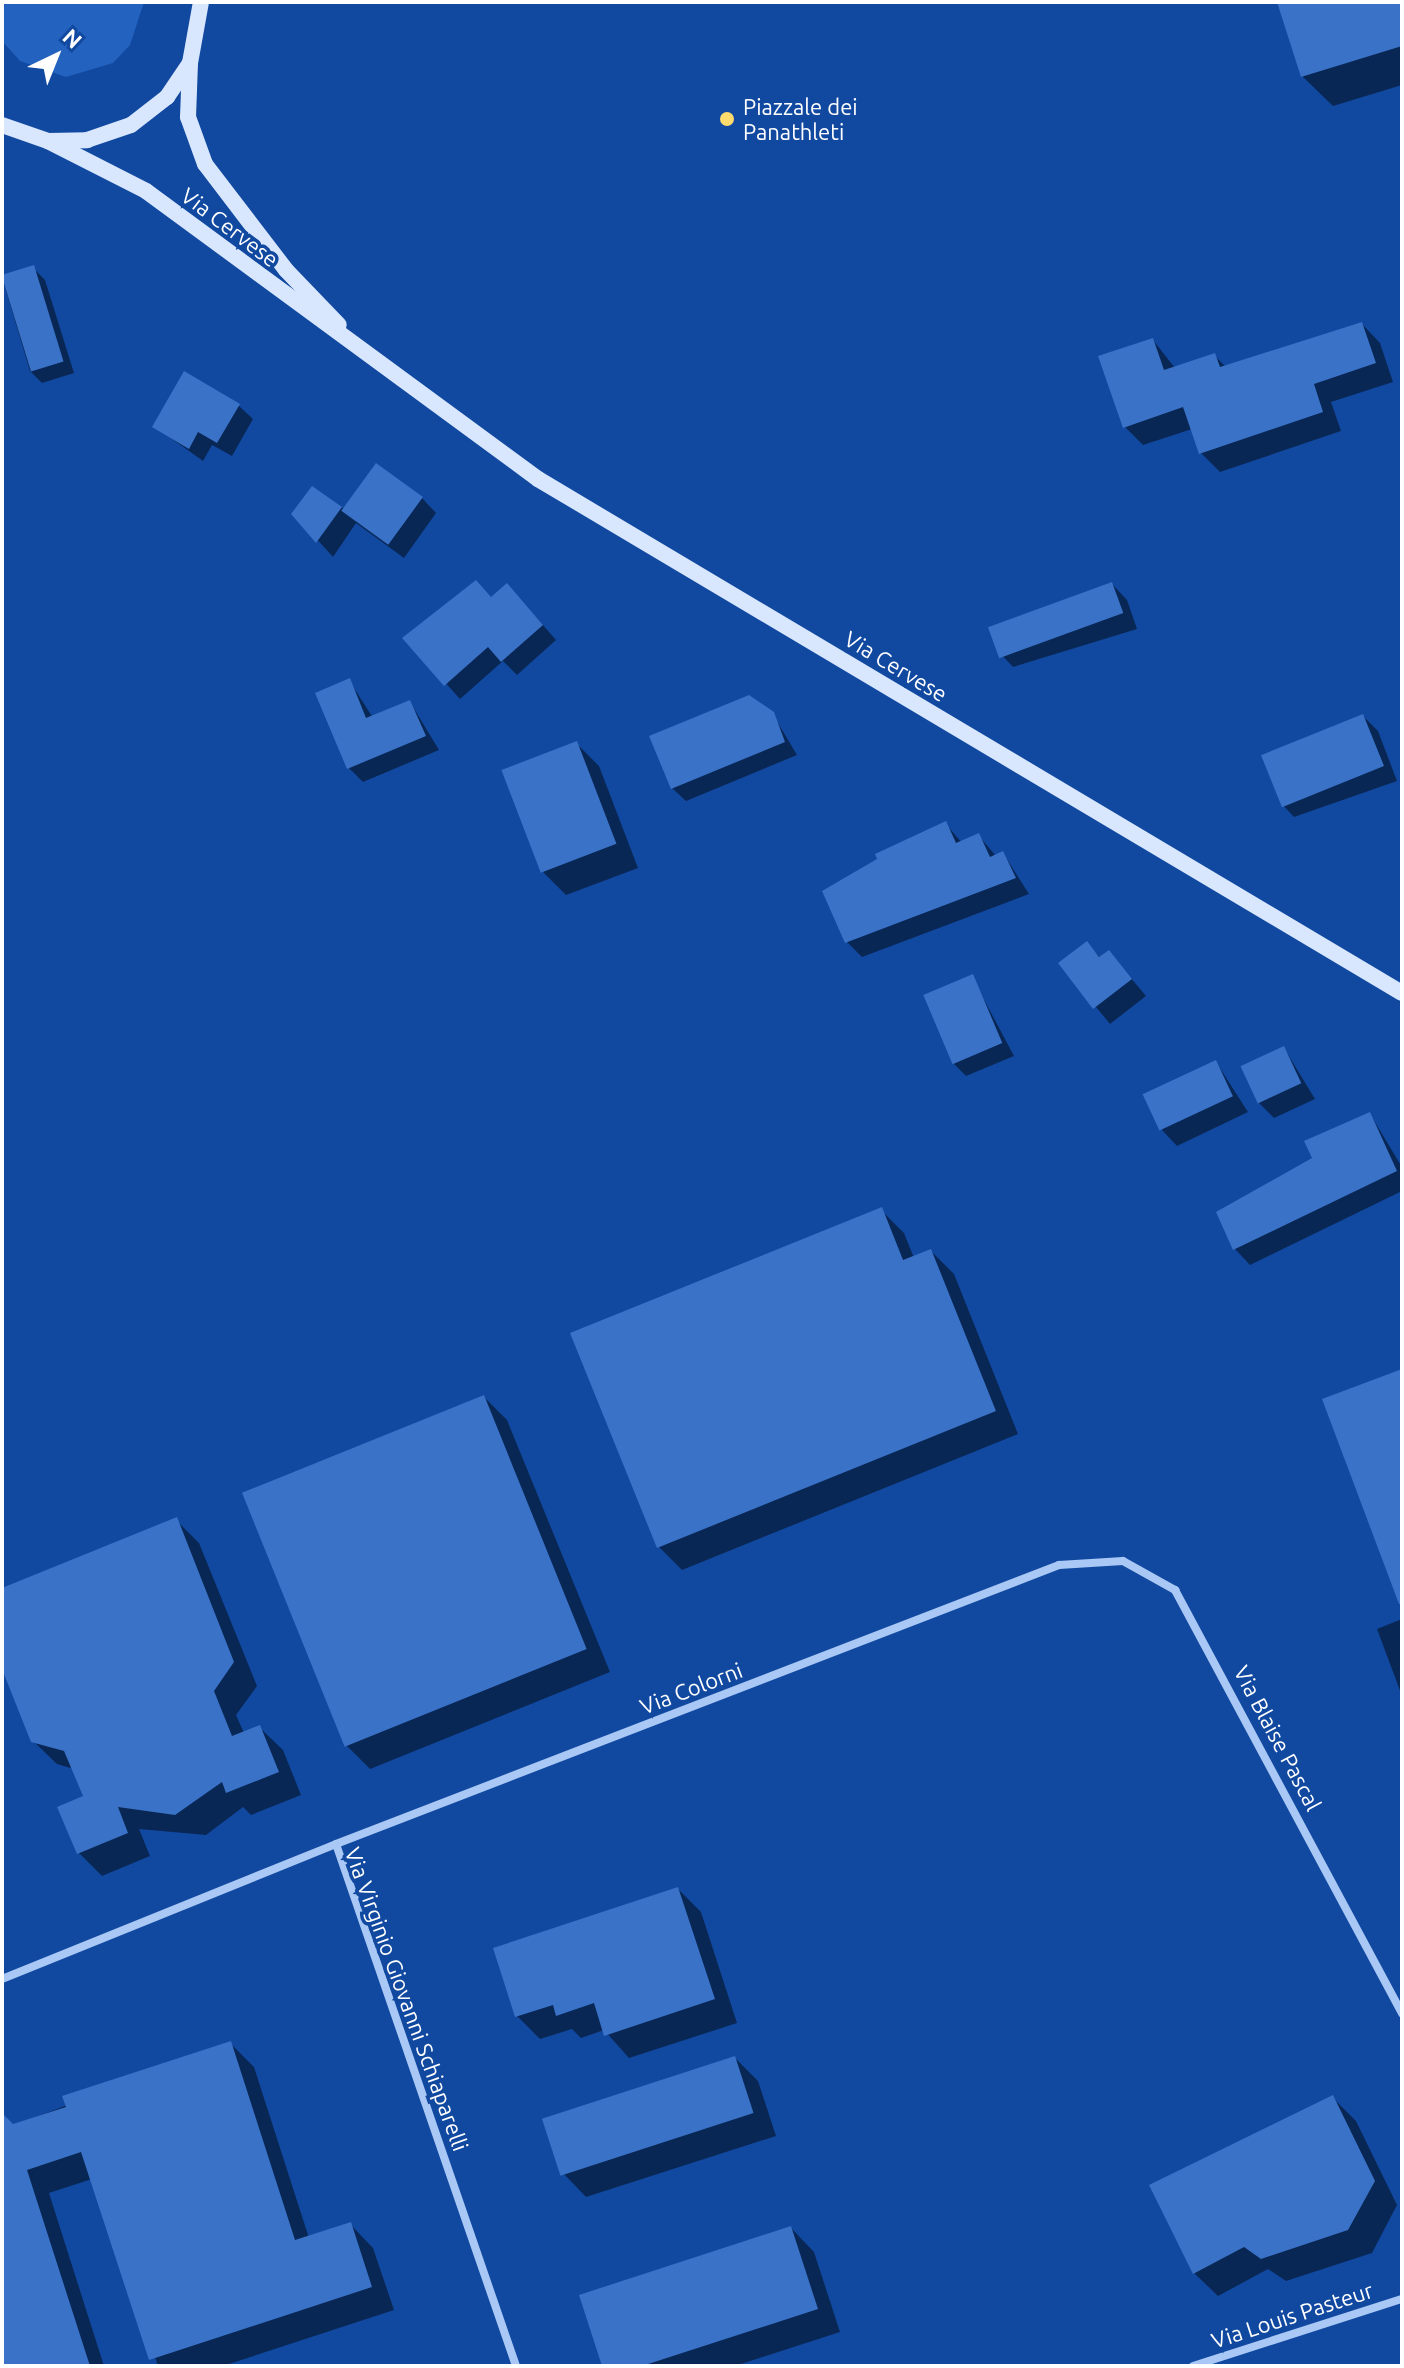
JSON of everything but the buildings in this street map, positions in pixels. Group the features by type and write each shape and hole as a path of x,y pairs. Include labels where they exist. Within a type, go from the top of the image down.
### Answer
{"main road":[{"name":"Via Cervese","path":"201,2 190,63 188,117 205,164 286,270 377,363"},
{"name":"Via Cervese","path":"48,141 87,140 131,125 167,97 190,63"},
{"name":"Via Cervese","path":"2,125 48,141 146,191 538,479 1402,993"}],"street":[{"name":"Via Blaise Pascal","path":"1059,1565 1123,1561 1175,1590 1402,2014"},
{"name":"Via Colorni","path":"336,1844 1059,1565"},
{"name":"Via Virginio Giovanni Schiaparelli","path":"2,1979 336,1844 516,2366"},
{"name":"Via Louis Pasteur","path":"1193,2366 1402,2299"}],"shaded area":[{"path":"2,2 144,2 130,45 113,63 66,77 20,61 2,41"}],"place":[{"name":"Piazzale dei Panathleti","path":"727,119"}]}
